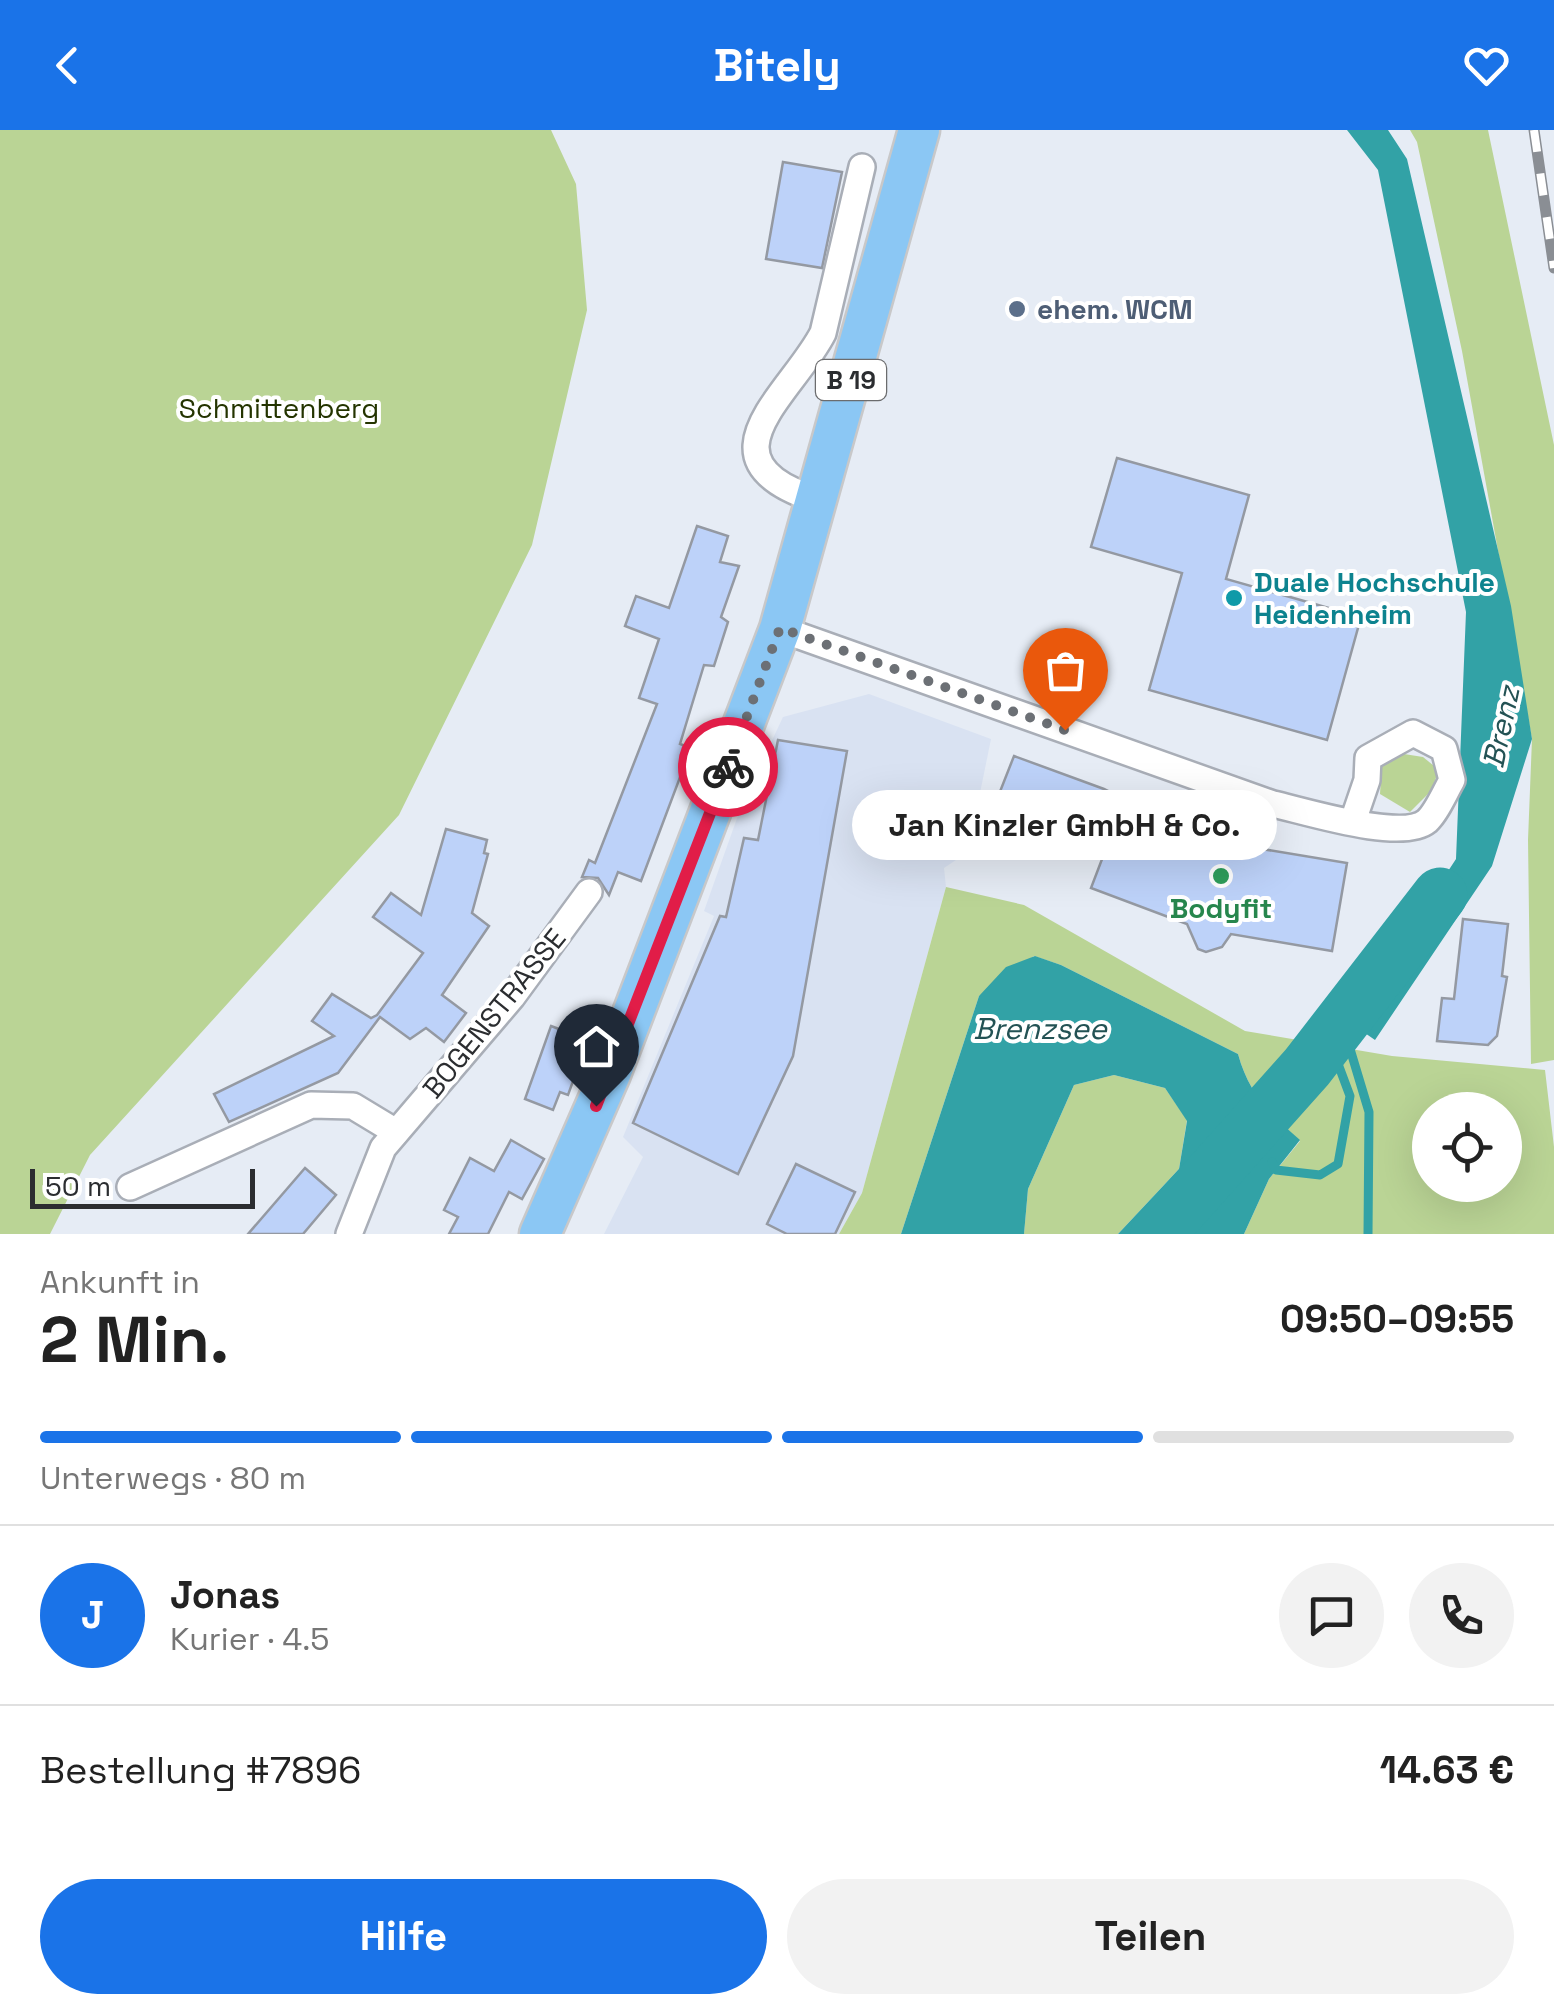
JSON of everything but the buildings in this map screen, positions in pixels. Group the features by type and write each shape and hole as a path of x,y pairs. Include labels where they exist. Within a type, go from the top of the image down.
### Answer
{"main road":[{"name":"B 19","path":"540,1234 610,1074 780,628 918,130"}],"street":[{"path":"818,500 775,482 762,468 757,452 768,408 823,333 862,167"},
{"path":"780,628 1274,804 1437,838"},
{"path":"1353,821 1367,780 1368,758 1412,734 1444,749 1452,780 1427,821 1404,830"},
{"name":"BOGENSTRASSE","path":"349,1234 376,1160 512,997 590,892"},
{"path":"130,1188 311,1105 353,1106 396,1132"}],"shaded area":[{"path":"869,694 991,739 968,852 944,868 946,887 862,1193 839,1234 604,1234 643,1157 623,1137 714,916 704,911 741,807 783,717"}],"green space":[{"name":"Schmittenberg","path":"0,130 551,130 576,184 587,310 532,545 399,815 90,1155 50,1234 0,1234"},
{"path":"1410,130 1488,130 1554,445 1554,1060 1531,1064 1528,840 1532,739 1462,351 1417,142"},
{"path":"1404,754 1423,757 1439,770 1431,791 1410,812 1380,794 1382,761"},
{"path":"946,887 1024,905 1245,1031 1392,1056 1545,1070 1554,1147 1554,1234 1244,1234 1269,1179 1300,1141 1262,1102 1248,1081 1238,1054 1061,965 1034,956 979,996 901,1234 839,1234 862,1193"},
{"path":"1114,1075 1165,1088 1187,1120 1179,1169 1118,1234 1024,1234 1028,1189 1074,1085"}],"water":[{"path":"1347,130 1388,130 1407,159 1511,606 1532,739 1492,866 1375,1040 1349,1022 1456,859 1466,612 1378,170"},
{"name":"Brenzsee","path":"1035,956 1061,965 1238,1054 1248,1081 1262,1102 1300,1140 1269,1179 1244,1234 1118,1234 1179,1169 1187,1121 1165,1088 1114,1075 1074,1085 1028,1189 1024,1234 901,1234 979,996 1006,967"}],"waterway":[{"name":"Brenz","path":"1158,1234 1307,1067 1440,895"},
{"path":"1341,1019 1369,1112 1368,1234"},
{"path":"1272,1162 1276,1170 1320,1175 1338,1164 1350,1096 1328,1037"}],"railway":[{"path":"1534,130 1554,268"}],"way so far":[{"path":"728,767 780,628 1065,730"}],"place":[{"name":"ehem. WCM","path":"1017,309"},
{"name":"Duale Hochschule Heidenheim","path":"1234,598"},
{"name":"Jan Kinzler GmbH & Co.","path":"1065,730"},
{"name":"Bodyfit","path":"1221,876"}],"route":[{"path":"596,1106 728,767"}]}
